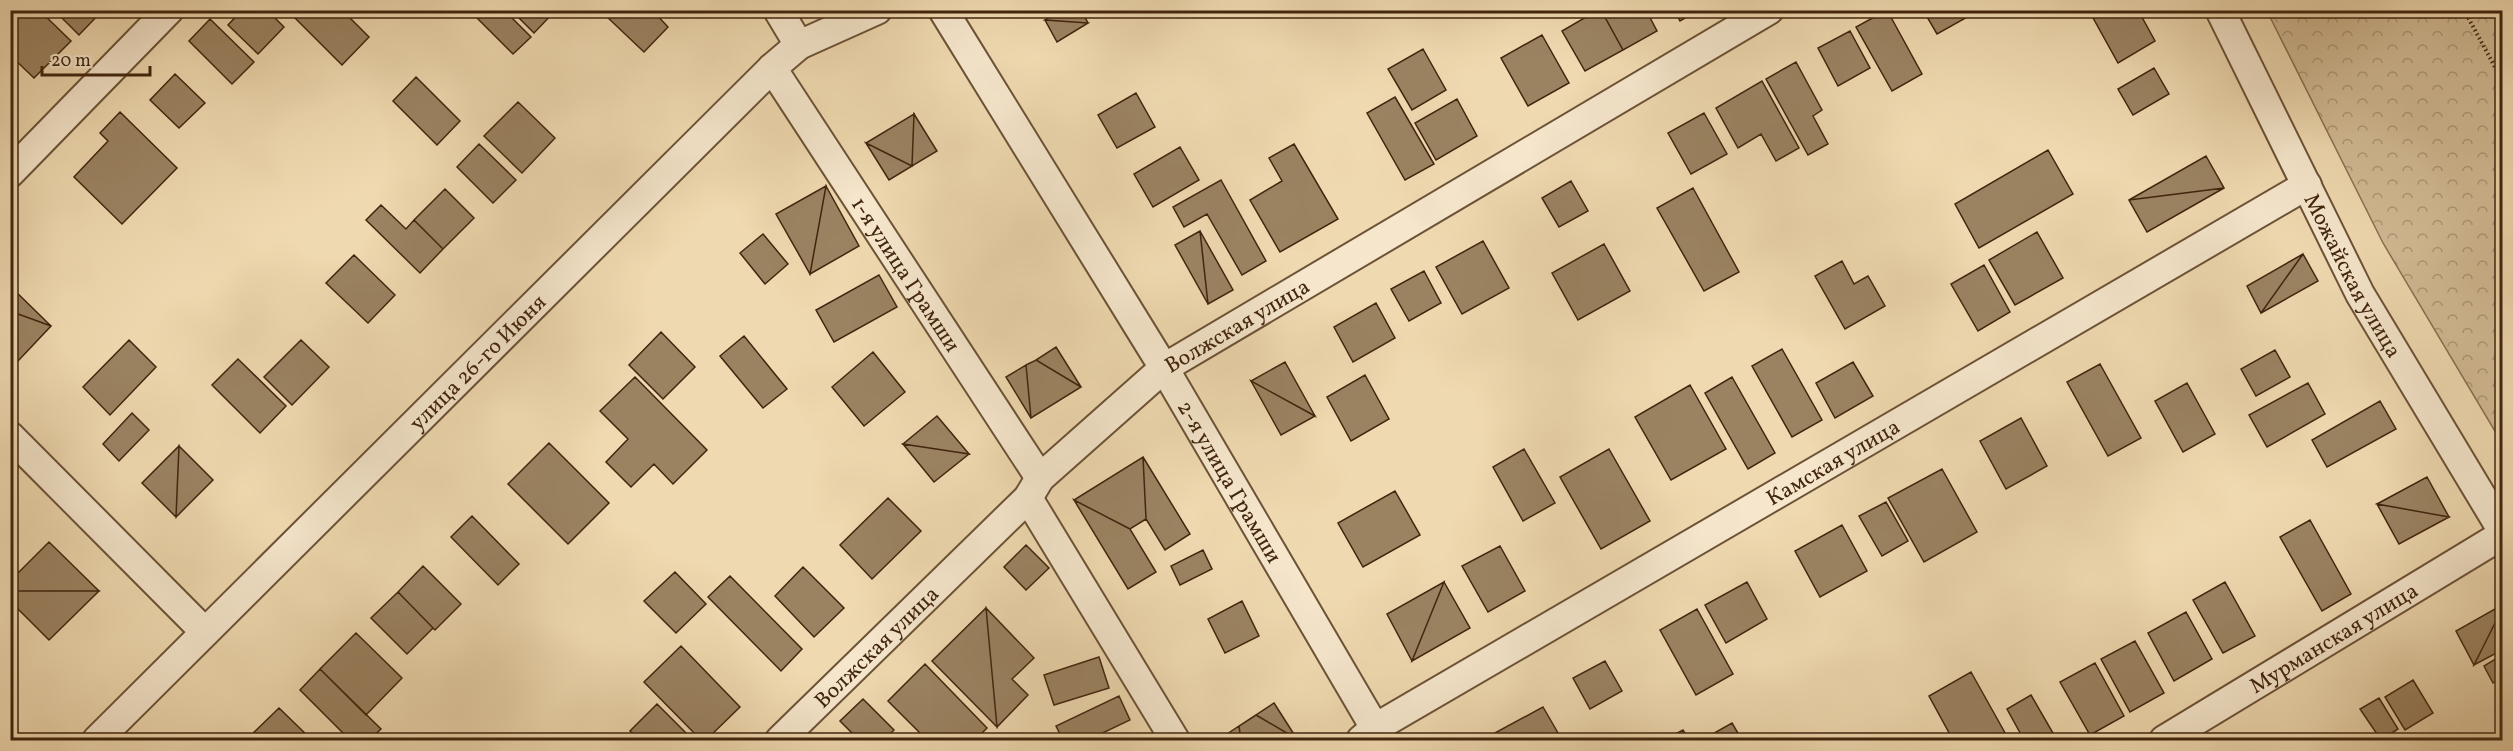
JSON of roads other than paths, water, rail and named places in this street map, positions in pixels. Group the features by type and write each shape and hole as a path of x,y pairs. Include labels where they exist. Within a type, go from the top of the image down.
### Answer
{"street":[{"path":"10,173 170,10"},
{"path":"778,10 799,45"},
{"name":"улица 26-го Июня","path":"97,741 772,68 799,45 877,10"},
{"name":"2-я улица Грамши","path":"943,10 1164,368 1372,736"},
{"name":"Волжская улица","path":"780,741 1034,488 1164,368 1769,10"},
{"name":"Можайская улица","path":"2220,10 2360,294 2502,533"},
{"name":"1-я улица Грамши","path":"772,68 1034,488 1176,741"},
{"name":"Камская улица","path":"1372,736 2307,185"},
{"path":"10,436 205,632"},
{"name":"Мурманская улица","path":"2164,741 2502,533"}]}
